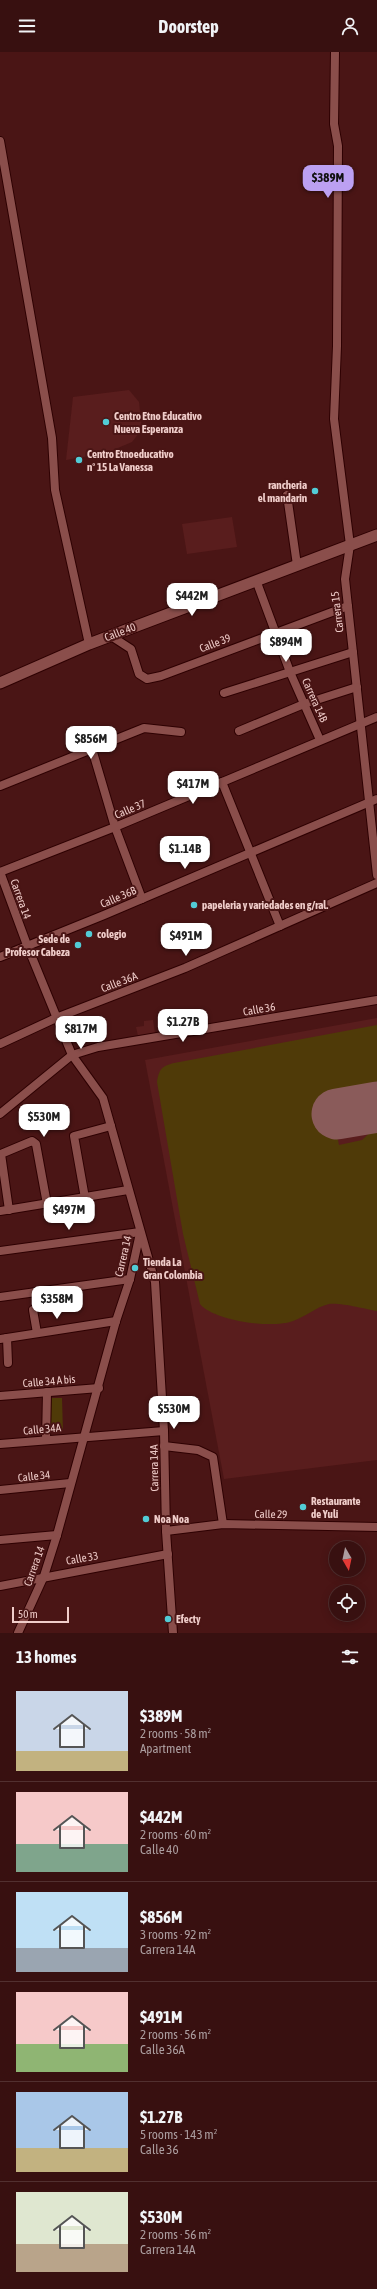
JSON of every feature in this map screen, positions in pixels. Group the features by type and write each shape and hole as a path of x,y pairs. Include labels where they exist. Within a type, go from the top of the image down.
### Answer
{"street":[{"name":"Carrera 15","path":"335,52 334,124 338,146 337,346 334,419 350,545 345,579 357,687 374,801 377,875"},
{"path":"0,142 52,438 55,490 89,644"},
{"path":"287,495 297,565"},
{"name":"Calle 40","path":"0,683 89,644 377,535"},
{"name":"Carrera 14B","path":"256,580 290,672 320,740"},
{"name":"Calle 39","path":"111,636 131,649 139,674 147,679 162,676 275,632 348,606"},
{"path":"224,693 353,652"},
{"path":"239,731 304,704 357,687"},
{"name":"Calle 37","path":"0,872 115,828 377,717"},
{"path":"0,786 144,728 181,732"},
{"path":"92,749 115,828 142,899"},
{"path":"222,782 249,853 280,926"},
{"name":"Calle 36B","path":"0,957 374,801"},
{"name":"Carrera 14","path":"0,872 26,945 72,1055 103,1098 140,1232 130,1279 116,1321 86,1437 70,1483 57,1535 44,1576 18,1633"},
{"name":"Calle 36A","path":"0,1044 56,1018 185,968 377,883"},
{"name":"Calle 36","path":"0,1114 72,1055 98,1047 377,1000"},
{"path":"85,1198 74,1136 111,1126"},
{"path":"9,1210 0,1154 32,1141 36,1144 47,1204"},
{"path":"0,1211 128,1190"},
{"path":"0,1251 140,1232"},
{"name":"Carrera 14A","path":"140,1232 155,1282 164,1431 166,1531 173,1633"},
{"path":"0,1296 130,1279"},
{"path":"33,1310 37,1333"},
{"path":"8,1363 3,1338 116,1321"},
{"name":"Calle 34 A bis","path":"0,1396 99,1388"},
{"path":"46,1440 47,1392"},
{"name":"Calle 34A","path":"0,1444 164,1431"},
{"path":"164,1446 198,1450 213,1457 223,1524"},
{"name":"Calle 34","path":"0,1490 70,1483"},
{"name":"Calle 29","path":"166,1531 223,1524 377,1527"},
{"path":"0,1540 57,1535"},
{"name":"Calle 33","path":"0,1586 44,1576 168,1554"}],"shaded area":[{"name":"Centro Etno Educativo Nueva Esperanza","path":"129,390 139,402 142,429 132,442 106,453 66,460 73,397"},
{"path":"232,517 237,547 187,554 182,524"},
{"path":"377,1018 377,1460 224,1479 145,1060"},
{"path":"153,1020 155,1033 138,1036 136,1027 144,1026 144,1021"},
{"path":"377,1025 377,1091 330,1100 339,1145 362,1140 377,1126 377,1311 346,1305 329,1304 293,1321 284,1323 258,1324 230,1319 207,1310 200,1304 183,1234 157,1082 160,1071 167,1065 174,1063"},
{"path":"48,1398 62,1398 63,1432 49,1432"}],"runway":[{"path":"337,1114 377,1107"}],"place":[{"name":"Centro Etno Educativo Nueva Esperanza","path":"106,422"},
{"name":"Centro Etnoeducativo n° 15 La Vanessa","path":"79,460"},
{"name":"rancheria el mandarin","path":"315,491"},
{"name":"papeleria y variedades en g/ral.","path":"194,905"},
{"name":"colegio","path":"89,934"},
{"name":"Sede de Profesor Cabeza","path":"78,945"},
{"name":"Tienda La Gran Colombia","path":"135,1268"},
{"name":"Restaurante de Yuli","path":"303,1507"},
{"name":"Noa Noa","path":"146,1519"},
{"name":"Efecty","path":"168,1619"}]}
